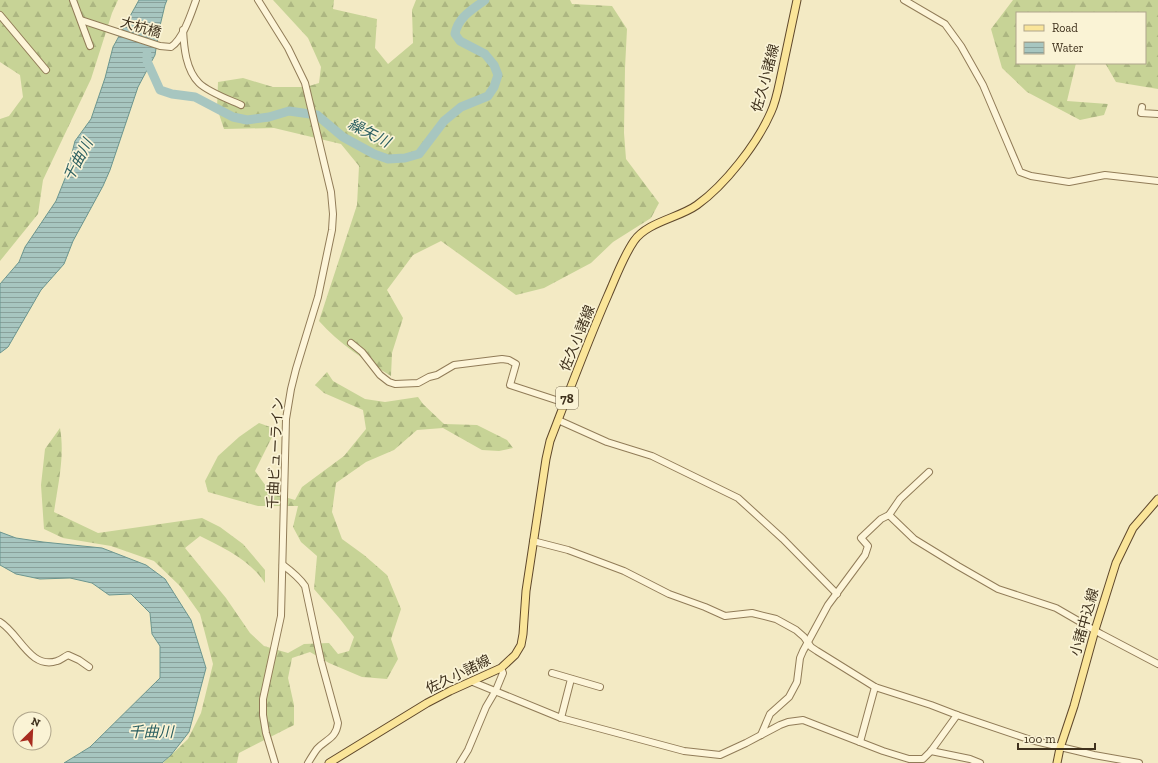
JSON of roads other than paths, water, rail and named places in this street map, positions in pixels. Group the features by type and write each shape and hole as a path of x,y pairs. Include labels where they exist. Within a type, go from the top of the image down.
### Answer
{"main road":[{"name":"佐久小諸線","path":"329,763 427,703 501,668 515,656 523,634 526,591 550,441 598,318 635,239 644,231 696,206 715,190 730,174 764,126 772,111 777,92 797,0"},
{"name":"小諸中込線","path":"1058,763 1060,748 1074,706 1095,630 1116,563 1133,528 1158,499"}],"street":[{"path":"73,0 90,46"},
{"path":"196,0 183,30 184,50 193,76 204,87 241,104"},
{"name":"千曲ビューライン","path":"258,0 288,48 305,83 331,192 332,222 318,297 296,369 287,411 281,616 263,699 263,715 266,733 275,763"},
{"path":"904,0 945,24 961,46 983,85 1020,172 1031,176 1068,182 1105,176 1158,181"},
{"path":"0,15 46,70"},
{"name":"大杭橋","path":"81,20 160,46 171,47 176,43 183,30"},
{"path":"1142,108 1141,113 1158,114"},
{"path":"351,343 362,352 380,375 389,382 395,384 418,383 429,377 437,375 454,365 502,359 509,360 516,364 510,385 565,403"},
{"path":"558,420 607,442 652,456 738,498 783,539 837,594"},
{"path":"761,735 770,714 789,697 797,682 800,658 807,641 828,605 865,555 868,546 861,538 880,518 889,515 900,499 929,472"},
{"path":"889,515 914,539 998,589 1056,608 1158,664"},
{"path":"533,541 568,550 624,571 670,594 725,616 752,613 776,619 796,630 811,647 875,687 1025,738 1060,748 1139,763"},
{"path":"283,565 291,570 305,586 321,661 338,723 337,730 332,737 318,749 308,763"},
{"path":"0,622 13,633 25,649 39,661 48,663 56,662 68,655 89,667"},
{"path":"460,763 468,750 486,707 495,691 503,672 501,668"},
{"path":"552,673 600,687"},
{"path":"560,718 571,679"},
{"path":"473,682 560,718 698,754 720,755 788,722 803,720 882,751 912,761 923,759 931,751 957,715"},
{"path":"860,742 875,687"},
{"path":"931,751 970,758 980,763"}],"water":[{"name":"千曲川","path":"139,0 167,0 159,30 155,55 138,87 110,170 73,241 64,264 41,290 8,347 0,353 0,284 19,262 25,247 56,201 66,176 75,141 91,119 105,78 113,47"},
{"name":"千曲川","path":"0,532 16,538 102,548 146,565 165,579 191,620 206,668 189,732 171,755 162,763 64,763 90,747 160,678 160,646 152,634 150,613 131,594 109,595 92,583 70,578 40,579 16,574 0,565"}],"waterway":[{"name":"繰矢川","path":"147,54 147,61 160,90 172,94 195,97 233,117 247,120 269,117 289,111 317,115 343,137 374,154 388,159 405,158 419,154 444,121 461,107 488,96 494,87 498,75 494,65 485,54 460,41 455,34 462,18 485,0"}]}
